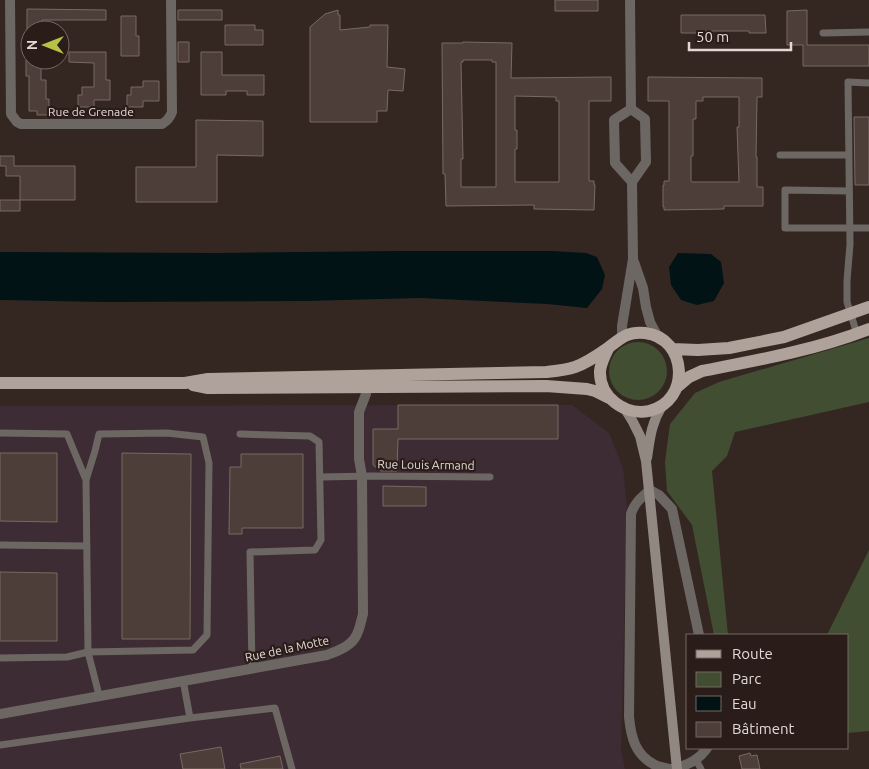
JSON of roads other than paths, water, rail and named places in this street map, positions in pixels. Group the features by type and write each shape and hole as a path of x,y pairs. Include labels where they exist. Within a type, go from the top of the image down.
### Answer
{"main road":[{"path":"672,349 728,348 784,337 869,307"},
{"path":"676,388 689,377 702,371 789,354 869,329"},
{"path":"634,333 646,333 658,337 672,349 678,362 680,375 676,388 662,406 650,411 637,412 625,409 610,398 603,386 600,372 603,359 615,341 622,337 634,333"},
{"path":"0,383 185,383 208,379 546,372 575,367 610,347"},
{"path":"185,383 208,388 546,386 587,389 610,398"}],"street":[{"name":"Rue de Grenade","path":"10,0 11,114 17,122 21,124 162,124 170,118 172,112 171,0"},
{"path":"630,0 631,109"},
{"path":"622,337 622,326 633,259 632,182 646,162 646,119 631,109"},
{"path":"631,109 614,120 614,163 632,182"},
{"path":"633,259 643,288 650,322 658,337"},
{"name":"Rue de la Motte","path":"0,714 252,669 334,652 352,642 357,634 363,614 362,476 359,459 359,412 366,394 366,388"},
{"path":"646,461 655,417 662,406"},
{"path":"625,409 640,436 646,461 677,769"},
{"path":"650,490 659,495 672,509 699,634"},
{"path":"650,490 634,506 631,514 629,717 631,736 638,751 655,765 671,769 698,764 706,749"}],"lane":[{"path":"823,33 869,32"},
{"path":"857,334 847,302 850,228 848,82 869,83"},
{"path":"780,155 849,155"},
{"path":"849,191 785,190 785,228 869,228"},
{"path":"0,433 67,434 86,480"},
{"path":"0,658 67,657 88,652 192,650 207,635 209,463 203,437 167,433 99,434 86,480 88,652 100,695"},
{"path":"240,434 310,436 319,442 321,477 321,540 314,550 250,552 252,669"},
{"name":"Rue Louis Armand","path":"321,477 490,477"},
{"path":"0,545 87,546"},
{"path":"184,680 190,718"},
{"path":"0,745 275,708 292,769"}],"water":[{"path":"551,251 586,253 597,257 605,275 602,289 587,308 547,304 420,298 305,301 108,302 0,300 0,252 219,253"},
{"path":"678,253 711,254 721,262 724,283 714,301 697,305 681,300 671,285 669,267"}]}
